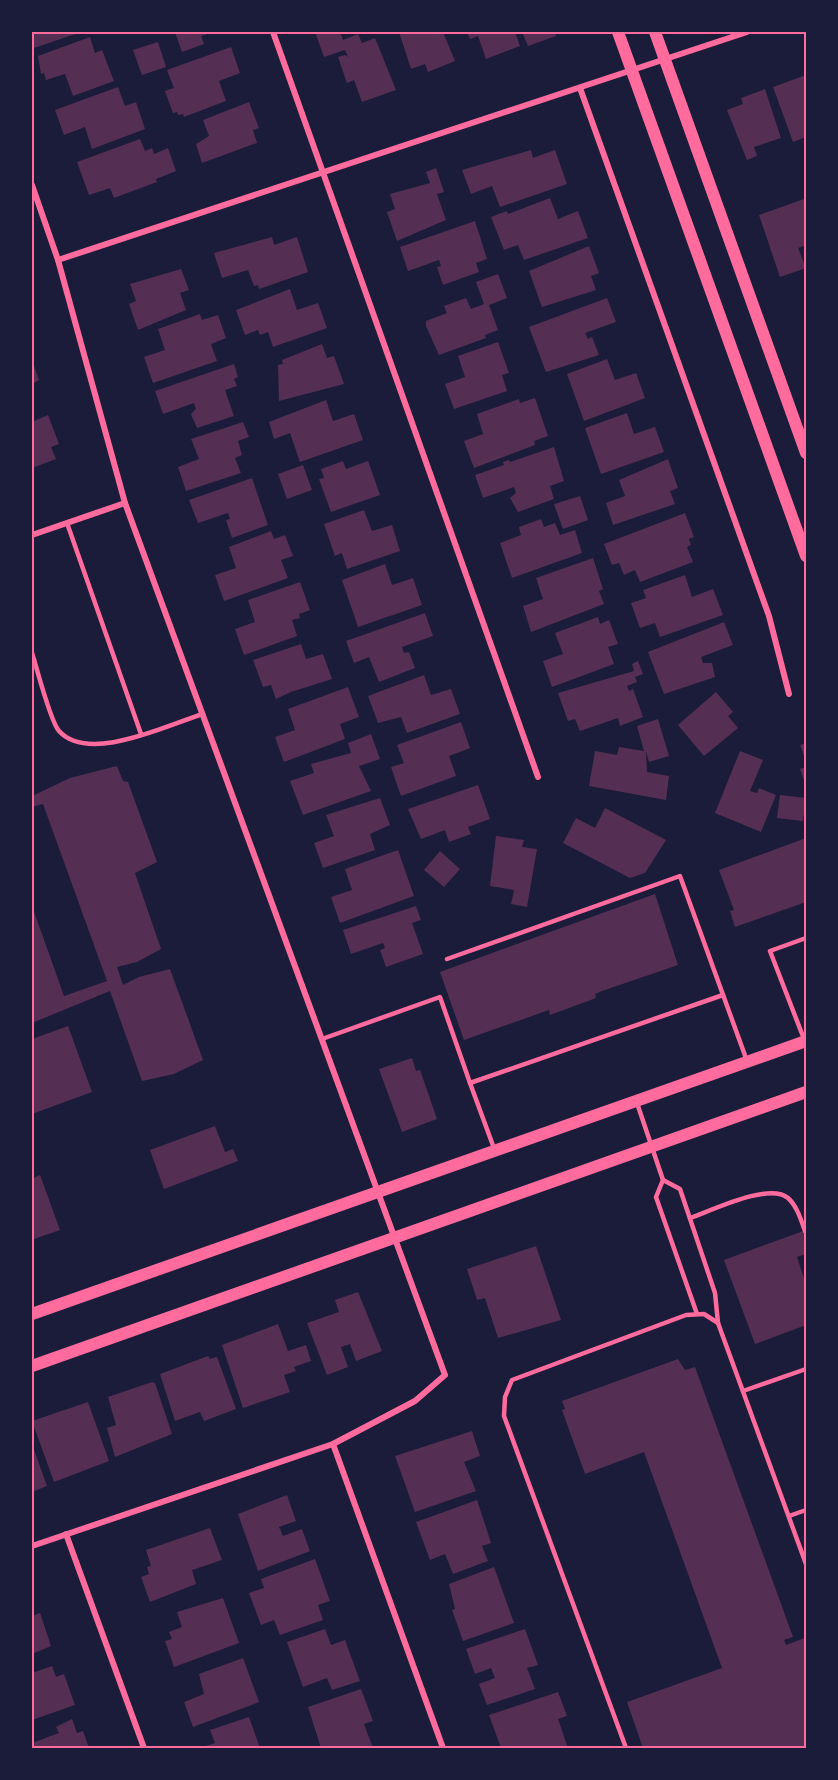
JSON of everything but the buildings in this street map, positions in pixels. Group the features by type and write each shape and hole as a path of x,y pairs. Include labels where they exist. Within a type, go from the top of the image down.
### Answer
{"main road":[{"path":"618,32 807,556"},
{"path":"655,32 807,453"},
{"path":"32,1314 806,1041"},
{"path":"32,1366 807,1092"}],"street":[{"path":"273,32 538,777"},
{"path":"58,260 321,171 747,32"},
{"path":"579,88 769,616 789,694"},
{"path":"32,185 58,260 125,502 445,1375 415,1401 333,1444 32,1546"},
{"path":"32,535 125,502"},
{"path":"333,1444 443,1749"},
{"path":"66,1534 144,1749"}],"lane":[{"path":"67,523 141,734"},
{"path":"32,652 57,730 73,742 92,745 110,744 202,714"},
{"path":"447,958 680,876 747,1061"},
{"path":"806,1041 771,951 807,938"},
{"path":"471,1083 723,995"},
{"path":"322,1039 440,998 495,1151"},
{"path":"636,1101 663,1180 656,1197 697,1314"},
{"path":"663,1180 680,1189 716,1293 718,1323 807,1564"},
{"path":"690,1218 761,1193 776,1192 788,1197 797,1209 805,1231"},
{"path":"626,1749 504,1416 505,1397 512,1380 686,1315 704,1314 718,1323"},
{"path":"743,1391 807,1369"},
{"path":"789,1516 807,1510"}]}
